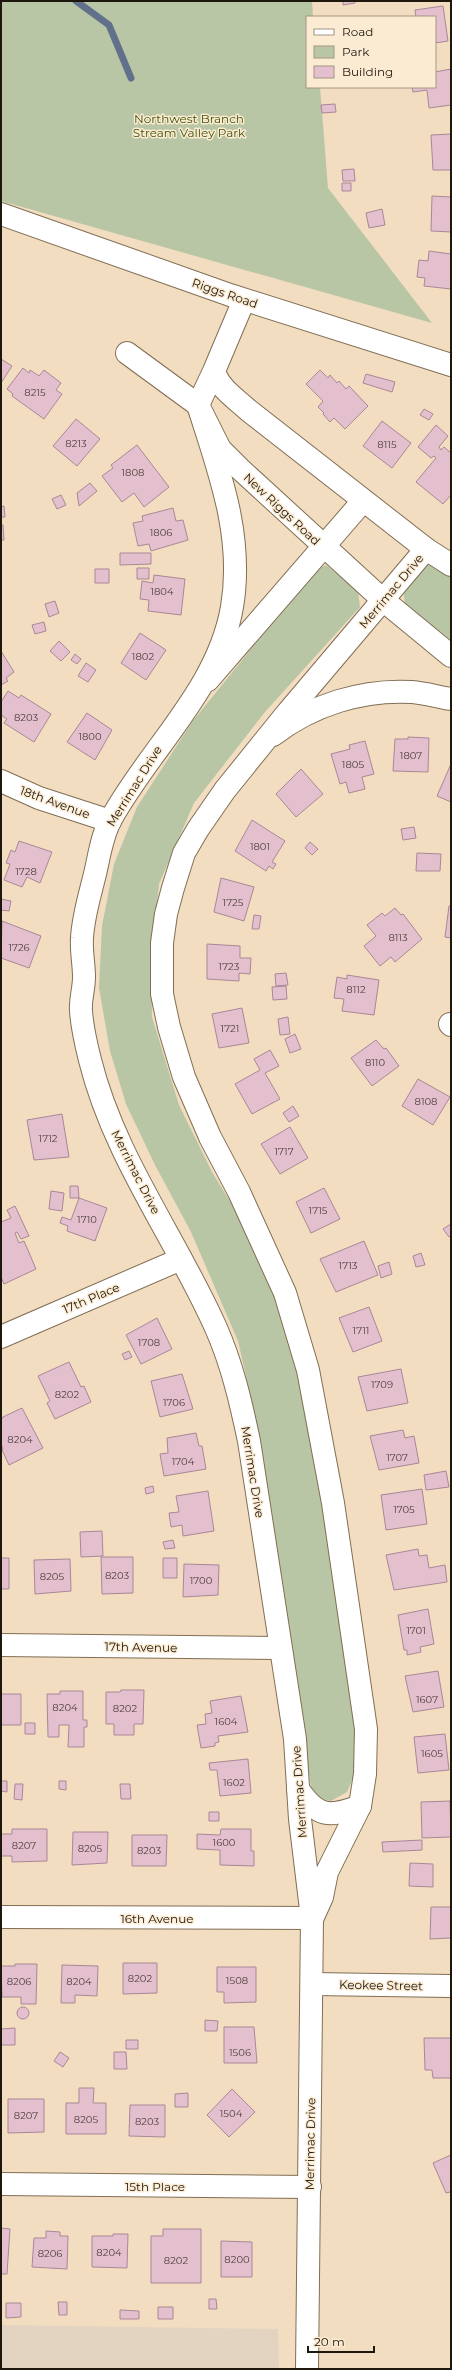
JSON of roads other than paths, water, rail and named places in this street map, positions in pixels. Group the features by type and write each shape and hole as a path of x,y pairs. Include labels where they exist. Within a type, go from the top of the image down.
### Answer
{"street":[{"name":"Riggs Road","path":"1,214 244,300 451,365"},
{"path":"198,692 220,651 228,628 232,605 234,530 222,478 198,405 244,300"},
{"name":"New Riggs Road","path":"127,353 198,405 220,449 383,600 451,656"},
{"path":"214,371 217,380 224,389 248,410 363,501 426,549 451,565"},
{"name":"Merrimac Drive","path":"307,2369 312,1918 294,1739 249,1441 241,1406 217,1330 107,1115 85,1039 81,1010 84,977 81,941 86,905 100,849 110,821 148,761 198,692 363,501"},
{"name":"Merrimac Drive","path":"312,1918 322,1896 327,1872 360,1806 365,1774 366,1729 333,1503 308,1370 286,1293 239,1192 210,1137 187,1084 169,1027 162,994 162,943 166,914 184,853 198,829 225,790 426,549"},
{"path":"268,739 310,711 342,700 372,694 411,692 451,699"},
{"name":"18th Avenue","path":"1,781 39,798 110,821"},
{"name":"17th Place","path":"1,1337 181,1259"},
{"name":"17th Avenue","path":"1,1645 280,1648"},
{"path":"298,1789 308,1804 318,1812 336,1815 360,1806"},
{"name":"16th Avenue","path":"1,1918 312,1918"},
{"name":"Keokee Street","path":"312,1984 451,1986"},
{"name":"15th Place","path":"1,2184 310,2187"}],"waterway":[{"path":"76,1 109,25 131,78"}],"park label":[{"name":"Northwest Branch Stream Valley Park","path":"189,125"}]}
